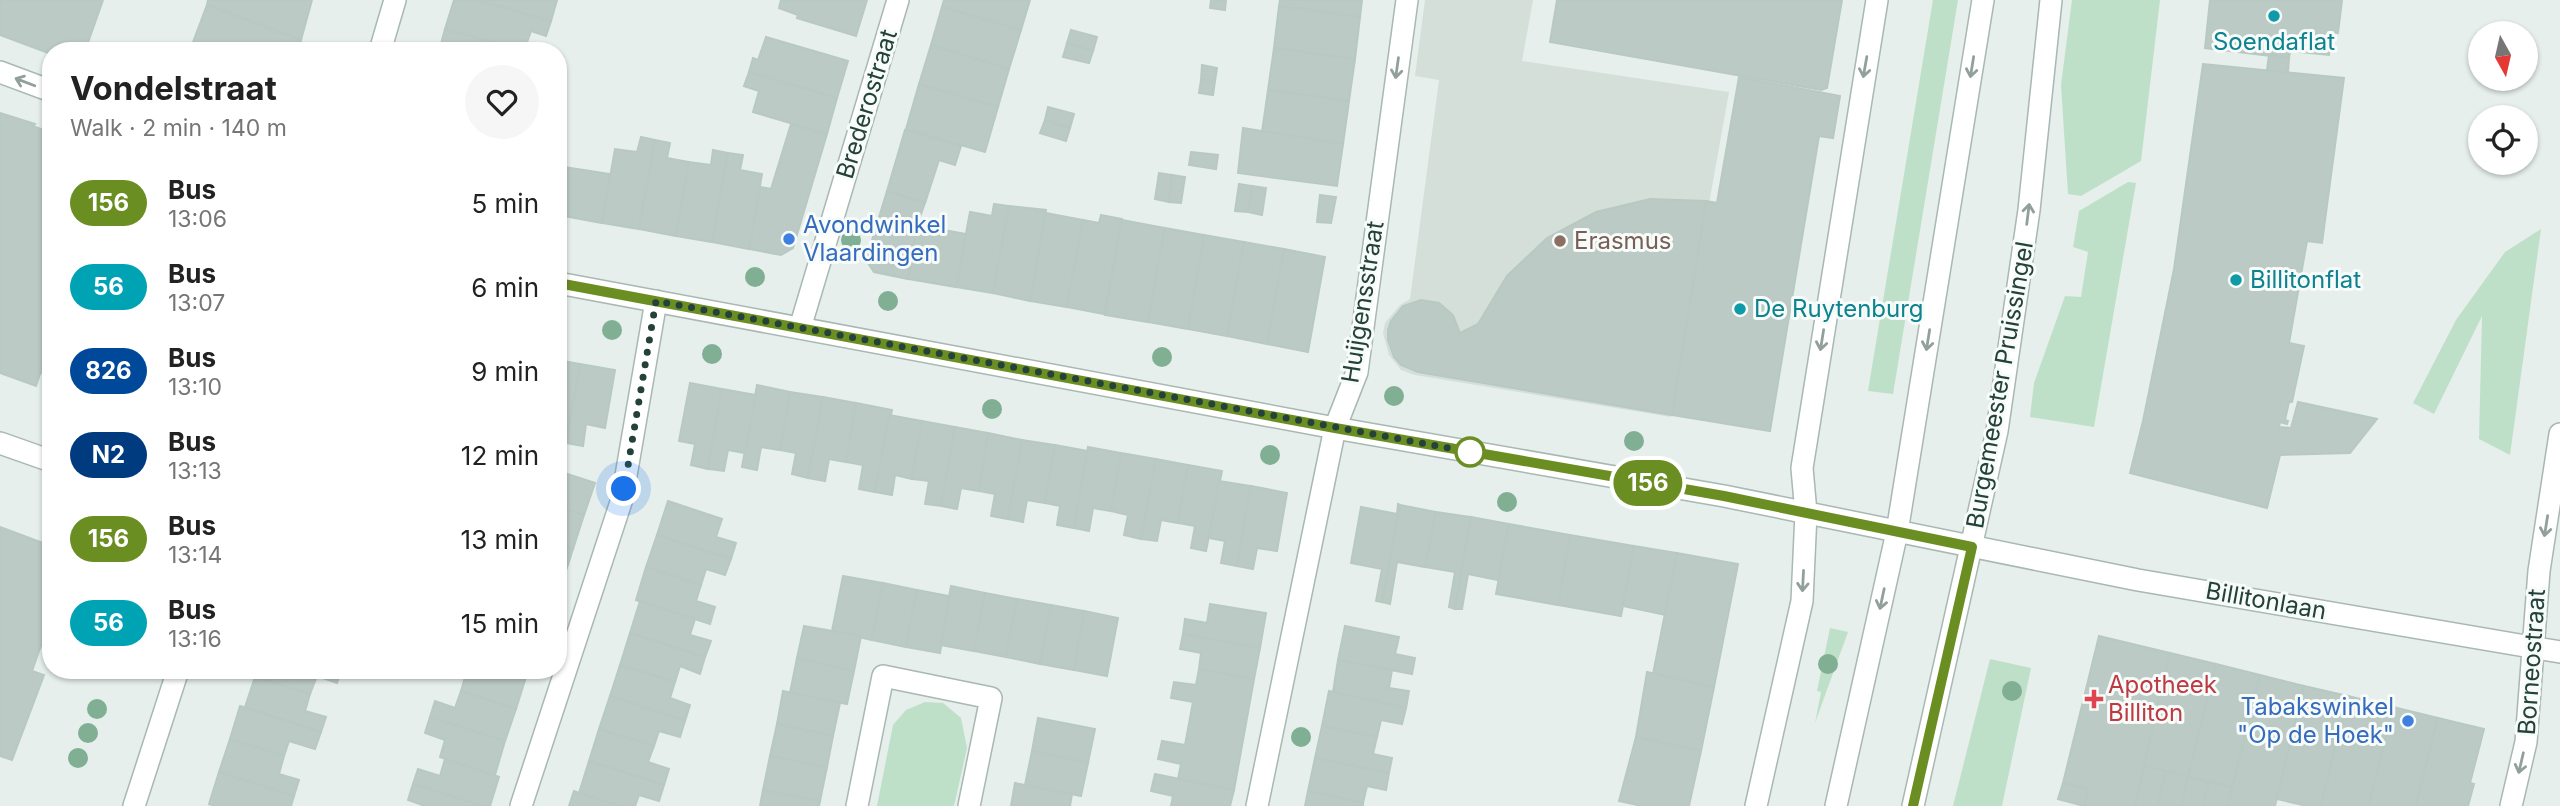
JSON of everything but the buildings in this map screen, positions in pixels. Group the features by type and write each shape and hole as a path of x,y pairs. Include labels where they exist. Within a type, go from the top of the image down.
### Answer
{"street":[{"path":"383,42 395,0"},
{"name":"Brederostraat","path":"800,328 898,0"},
{"name":"Huijgensstraat","path":"1257,806 1335,428 1357,372 1407,0"},
{"path":"1756,806 1802,601 1806,513 1802,468 1877,0"},
{"path":"1836,806 1896,532 1983,0"},
{"name":"Burgemeester Pruissingel","path":"1913,806 1999,417 2029,210 2051,0"},
{"path":"0,72 42,88"},
{"name":"Billitonlaan","path":"567,285 1335,428 1724,496 2138,580 2560,652"},
{"path":"567,666 622,499 656,301"},
{"name":"Borneostraat","path":"2511,806 2526,742 2539,571 2560,434"},
{"path":"0,443 42,458"},
{"path":"857,806 883,676 991,698 969,806"},
{"path":"134,806 175,679"},
{"path":"521,806 563,679"}],"shaded area":[{"name":"Erasmus","path":"1425,0 1533,0 1522,61 1729,92 1671,417 1415,375 1401,370 1389,355 1383,333 1385,323 1400,305 1410,299 1439,80 1415,76"}],"green space":[{"path":"1933,0 1958,0 1893,394 1868,391"},
{"path":"2072,0 2160,0 2141,161 2081,196 2068,194 2061,85"},
{"path":"2128,182 2136,183 2094,427 2030,417 2034,383 2065,296 2081,297 2088,252 2073,247 2079,211"},
{"path":"2541,229 2510,455 2479,439 2482,316 2434,414 2413,403 2456,320 2505,252"},
{"path":"1830,628 1848,632 1815,723 1821,692 1817,691"},
{"path":"1990,659 2031,668 2002,806 1953,806"},
{"path":"925,702 943,703 961,718 967,748 954,806 877,806 893,725 906,710"}],"bus line":[{"name":"156","path":"567,285 1335,428 1724,496 1972,547 1913,806"}],"place":[{"name":"Soendaflat","path":"2274,16"},
{"name":"Avondwinkel Vlaardingen","path":"789,239"},
{"name":"Erasmus","path":"1560,241"},
{"name":"Billitonflat","path":"2236,280"},
{"name":"De Ruytenburg","path":"1740,309"},
{"name":"Apotheek Billiton","path":"2094,699"},
{"name":"Tabakswinkel \"Op de Hoek\"","path":"2408,721"}],"route":[{"path":"624,489 656,301 1470,452"}]}
